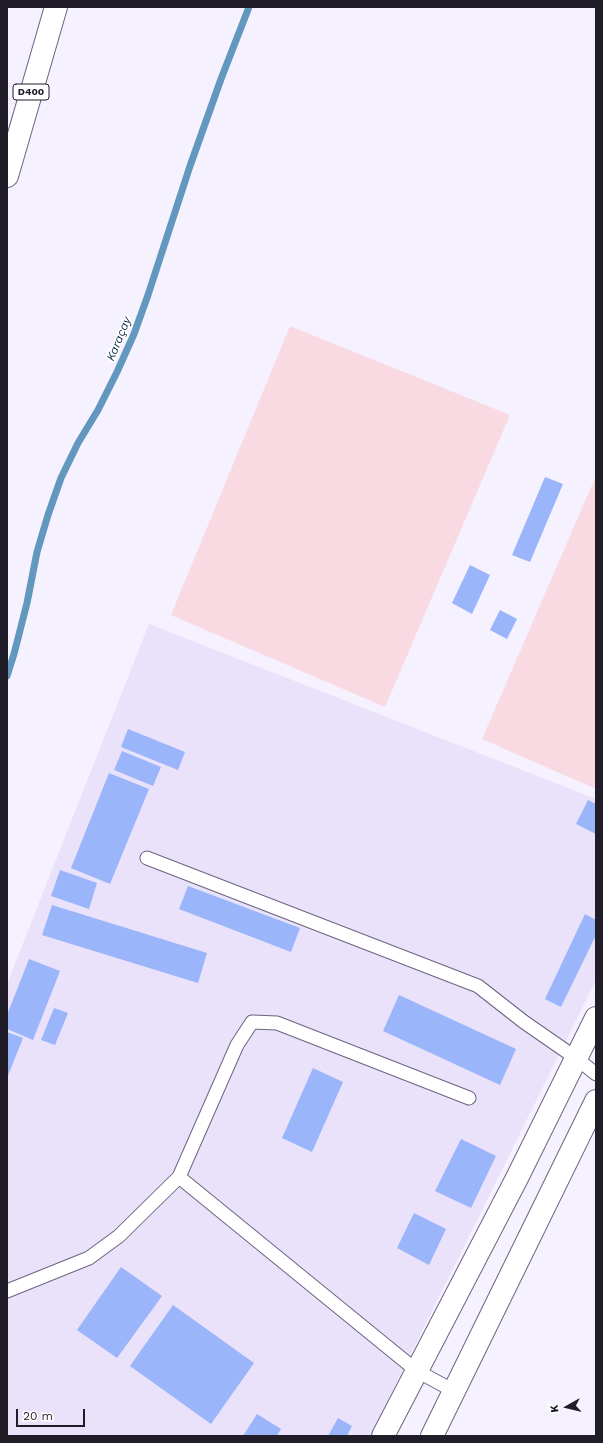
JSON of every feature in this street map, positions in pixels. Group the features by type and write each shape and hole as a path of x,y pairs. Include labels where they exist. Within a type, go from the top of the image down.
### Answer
{"main road":[{"name":"D400","path":"7,176 56,7"},
{"path":"383,1436 517,1178 596,1018"},
{"path":"432,1436 596,1101"}],"lane":[{"path":"147,858 478,986 524,1022 576,1058 596,1074"},
{"path":"7,1291 89,1258 119,1236 179,1177 237,1045 252,1022 277,1023 469,1098"},
{"path":"179,1177 417,1371 454,1391"}],"shaded area":[{"path":"290,326 510,415 385,707 171,615"},
{"path":"596,476 596,789 482,739"},
{"path":"149,624 596,799 596,980 370,1436 7,1436 7,984"}],"building":[{"path":"545,477 563,484 530,562 512,555"},
{"path":"470,565 490,575 472,614 452,603"},
{"path":"500,610 517,619 507,639 490,630"},
{"path":"128,729 185,752 178,770 121,747"},
{"path":"122,751 161,767 153,786 114,770"},
{"path":"109,773 149,789 110,884 71,868"},
{"path":"588,800 596,804 596,834 576,824"},
{"path":"60,870 97,883 89,909 51,896"},
{"path":"188,886 300,928 291,952 179,909"},
{"path":"52,905 207,953 198,983 42,935"},
{"path":"585,914 596,920 596,935 561,1007 545,999"},
{"path":"29,959 60,971 33,1040 7,1029 7,1015"},
{"path":"399,995 516,1049 500,1085 383,1031"},
{"path":"54,1008 68,1013 55,1045 41,1040"},
{"path":"7,1032 23,1038 7,1078"},
{"path":"313,1068 343,1082 312,1152 282,1138"},
{"path":"461,1139 496,1156 471,1208 435,1191"},
{"path":"414,1213 446,1229 429,1265 397,1248"},
{"path":"121,1267 162,1296 117,1358 77,1330"},
{"path":"173,1305 254,1363 211,1424 130,1366"},
{"path":"257,1414 281,1429 277,1436 243,1436"},
{"path":"338,1418 352,1426 347,1436 328,1436"}],"waterway":[{"name":"Karaçay","path":"7,676 27,603 37,552 61,478 78,443 98,410 134,334 190,166 221,79 249,7"}]}
